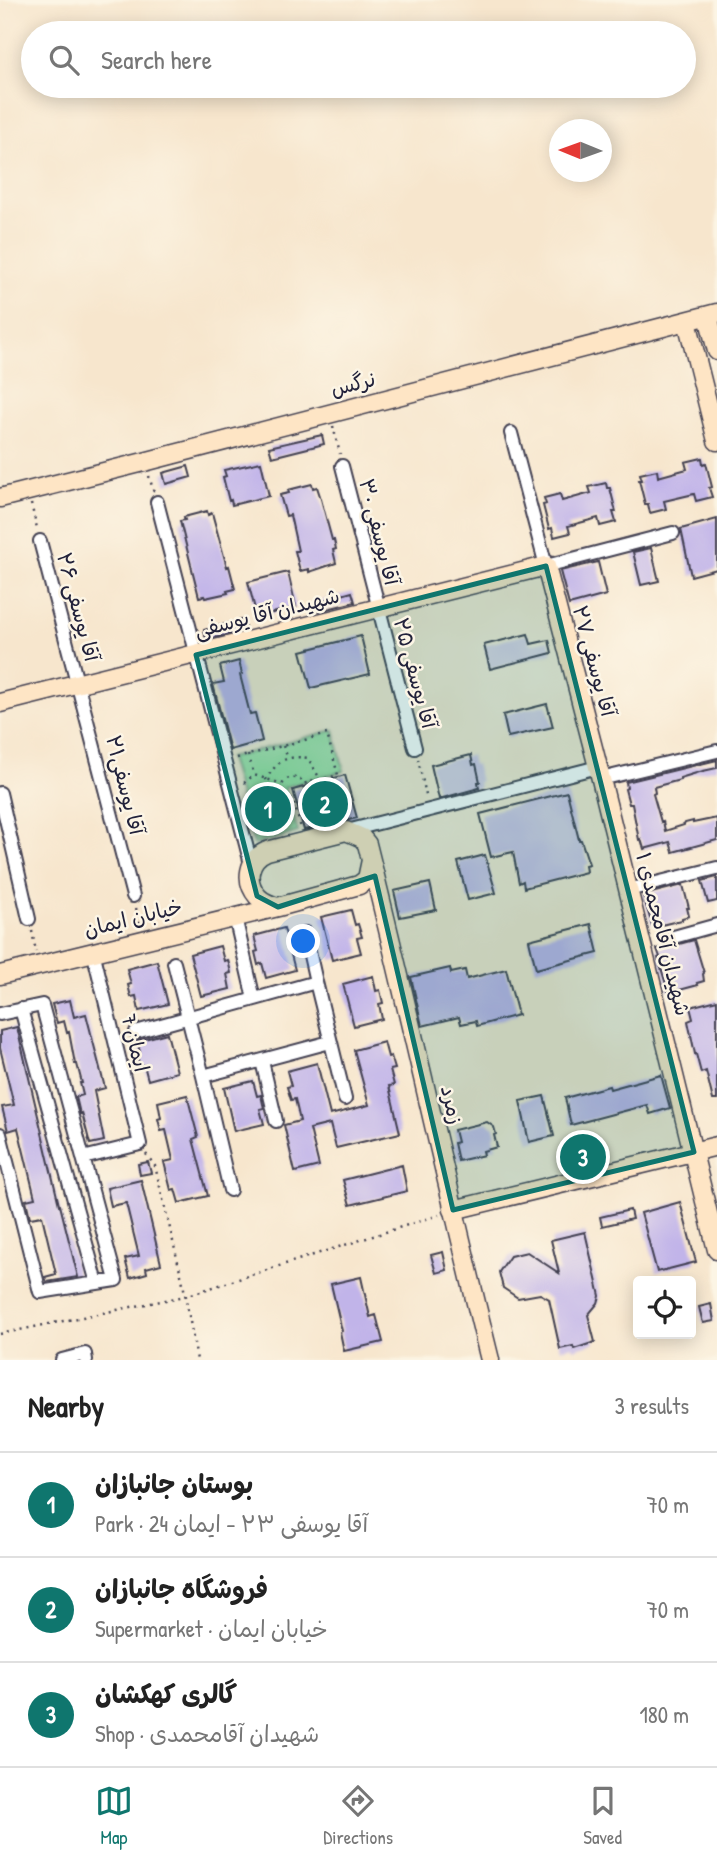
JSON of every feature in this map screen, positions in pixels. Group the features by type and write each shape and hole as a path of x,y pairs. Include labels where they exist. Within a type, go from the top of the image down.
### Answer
{"street":[{"name":"نرگس","path":"0,498 712,314"},
{"path":"712,314 717,351"},
{"path":"687,321 717,441"},
{"path":"511,433 546,566 673,533"},
{"name":"آقا یوسفی ۳۰","path":"342,466 378,608"},
{"path":"157,502 251,864 251,886 265,903 278,907"},
{"name":"آقا یوسفی ۲۶","path":"40,541 79,684"},
{"name":"شهیدان آقا یوسفی","path":"0,703 546,566"},
{"name":"آقا یوسفی ۲۷","path":"546,566 599,773"},
{"name":"آقا یوسفی ۲۵","path":"378,608 415,748"},
{"name":"آقا یوسفی۲۱","path":"79,684 133,896"},
{"path":"251,864 258,855 430,810 599,773 717,751"},
{"name":"شهیدان آقامحمدی ۱","path":"599,773 717,1250"},
{"path":"0,793 29,919"},
{"path":"359,885 367,879 369,852 365,832 369,825"},
{"path":"346,831 362,838 369,852"},
{"name":"زمرد","path":"369,852 490,1360"},
{"path":"628,890 717,868"},
{"path":"359,885 371,890 383,908"},
{"name":"خیابان ایمان","path":"0,975 359,885"},
{"path":"235,917 254,999"},
{"path":"670,938 717,925"},
{"path":"306,933 345,1098"},
{"name":"ایمان 7","path":"93,951 140,1144"},
{"path":"174,962 230,1191"},
{"path":"136,1032 316,982"},
{"path":"0,1014 42,1005 117,1280 40,1292 0,1134"},
{"path":"21,1009 97,1283"},
{"path":"203,1076 330,1042"},
{"path":"262,1060 276,1121"},
{"path":"83,1158 140,1144"},
{"path":"453,1210 717,1146"},
{"path":"62,1360 85,1354 86,1360"}],"path":[{"path":"330,413 342,466"},
{"path":"144,462 157,502"},
{"path":"27,491 40,541"},
{"path":"224,761 327,734 338,775 303,784 301,780 292,777 284,780 282,785 283,795 293,800 305,841"},
{"path":"283,746 288,758"},
{"path":"415,748 430,810"},
{"path":"248,755 254,775"},
{"path":"270,801 266,779 276,765 288,758 308,758 320,779"},
{"path":"254,775 282,785"},
{"path":"230,786 245,783 254,775"},
{"path":"270,801 277,804 283,825 259,831 251,805 270,801"},
{"path":"280,813 295,808"},
{"path":"133,896 143,939"},
{"path":"29,919 39,965"},
{"path":"140,1144 155,1166 197,1360"},
{"path":"0,1334 185,1296 453,1210"}],"highlighted area":[{"path":"546,566 694,1152 453,1210 375,876 278,907 257,896 196,655"}],"green space":[{"path":"334,730 344,771 285,787 298,832 254,845 229,758"}],"building":[{"path":"322,435 324,444 272,457 269,447"},
{"path":"702,458 703,464 706,463 712,497 696,501 694,494 664,501 666,509 650,513 648,504 645,504 640,474 657,470 658,477 687,469 685,462"},
{"path":"261,462 269,496 232,505 223,477 226,476 224,470"},
{"path":"188,466 191,477 166,484 163,473"},
{"path":"606,483 607,488 610,488 616,522 600,526 598,518 568,526 570,533 554,537 552,528 549,529 543,505 546,504 544,498 560,494 562,501 591,493 589,487"},
{"path":"312,484 313,488 317,487 334,540 336,563 309,572 309,569 300,571 290,515 286,516 280,495 289,493 288,490"},
{"path":"207,511 208,515 212,513 235,589 205,598 199,597 180,521 185,520 184,517"},
{"path":"717,519 717,569 691,576 681,529"},
{"path":"651,548 659,581 641,585 633,552"},
{"path":"598,562 606,595 569,605 560,571"},
{"path":"288,572 296,607 257,617 248,582"},
{"path":"352,592 355,602 319,611 317,602"},
{"path":"243,619 246,630 206,640 204,630"},
{"path":"528,634 531,644 549,640 552,653 490,669 484,645"},
{"path":"361,636 370,674 311,688 301,651"},
{"path":"239,661 250,714 255,713 262,741 230,750 213,684 224,682 220,666"},
{"path":"547,704 553,727 508,737 503,715"},
{"path":"471,755 473,765 476,764 479,788 439,799 431,765"},
{"path":"717,760 717,768 654,787 653,794 665,831 693,821 717,818 717,840 673,852 670,842 644,849 641,839 639,840 632,804 629,804 626,782"},
{"path":"345,775 357,818 304,830 293,790"},
{"path":"567,792 579,840 589,864 585,865 586,872 524,888 523,881 519,883 513,852 491,857 480,814"},
{"path":"485,855 496,893 468,900 458,862"},
{"path":"717,877 717,901 708,903 702,881"},
{"path":"430,883 436,910 400,917 394,891"},
{"path":"683,885 689,916 682,920 652,925 643,895"},
{"path":"351,910 362,937 357,938 361,953 332,960 321,917"},
{"path":"591,924 598,953 536,969 529,940"},
{"path":"284,928 295,970 266,978 262,963 258,965 254,936"},
{"path":"694,940 704,981 697,983 698,985 668,991 657,949 665,947 664,944 672,946"},
{"path":"220,946 224,961 228,960 230,989 201,996 190,954"},
{"path":"157,961 168,1004 139,1011 136,996 131,997 127,969"},
{"path":"450,968 451,973 465,970 467,979 506,969 518,1015 477,1026 476,1021 461,1024 459,1017 422,1026 411,977"},
{"path":"373,976 376,991 380,990 383,1003 379,1004 382,1019 354,1026 343,984"},
{"path":"70,1000 74,1017 86,1014 105,1088 94,1091 104,1141 90,1144 76,1097 83,1095 82,1083 69,1032 67,1033 64,1021 57,1023 52,1004"},
{"path":"717,1000 717,1100 713,1100 706,1071 701,1073 688,1021 693,1019 690,1007"},
{"path":"17,1027 78,1277 47,1282 45,1277 56,1274 42,1216 30,1218 26,1200 35,1198 18,1128 8,1131 2,1107 14,1105 0,1048 0,1031"},
{"path":"167,1033 177,1072 148,1080 144,1065 140,1066 136,1053 140,1052 137,1041"},
{"path":"384,1042 395,1069 390,1070 394,1085 389,1086 400,1133 336,1148 330,1124 310,1129 319,1166 295,1172 284,1125 300,1121 295,1099 291,1100 287,1087 291,1086 287,1071 317,1063 330,1115 369,1105 354,1050"},
{"path":"661,1075 670,1108 650,1114 647,1105 571,1125 565,1098"},
{"path":"253,1081 257,1096 261,1095 264,1108 260,1109 264,1124 234,1131 224,1088"},
{"path":"187,1095 198,1137 193,1139 208,1196 179,1203 175,1189 171,1190 164,1162 173,1160 166,1130 161,1131 158,1102"},
{"path":"544,1096 554,1136 529,1142 520,1101"},
{"path":"487,1122 494,1127 497,1147 483,1151 484,1155 458,1161 454,1130"},
{"path":"148,1162 151,1173 140,1175 138,1164"},
{"path":"402,1165 407,1191 350,1205 343,1180"},
{"path":"141,1180 161,1264 146,1268 147,1273 130,1278 125,1259 139,1256 126,1203 111,1206 107,1188"},
{"path":"680,1202 696,1262 657,1272 641,1213"},
{"path":"630,1210 632,1219 602,1226 600,1217"},
{"path":"585,1232 600,1296 588,1315 595,1342 574,1349 573,1346 560,1349 549,1299 540,1294 518,1298 503,1288 499,1272 510,1256 527,1252 559,1273 551,1240"},
{"path":"443,1252 447,1270 436,1273 431,1255"},
{"path":"361,1277 370,1317 376,1315 383,1342 344,1351 331,1284"},
{"path":"711,1304 714,1321 703,1323 699,1307"}],"place":[{"name":"فروشگاه جانبازان","path":"325,804"},
{"name":"بوستان جانبازان","path":"268,809"},
{"name":"گالری کهکشان","path":"583,1157"}]}
